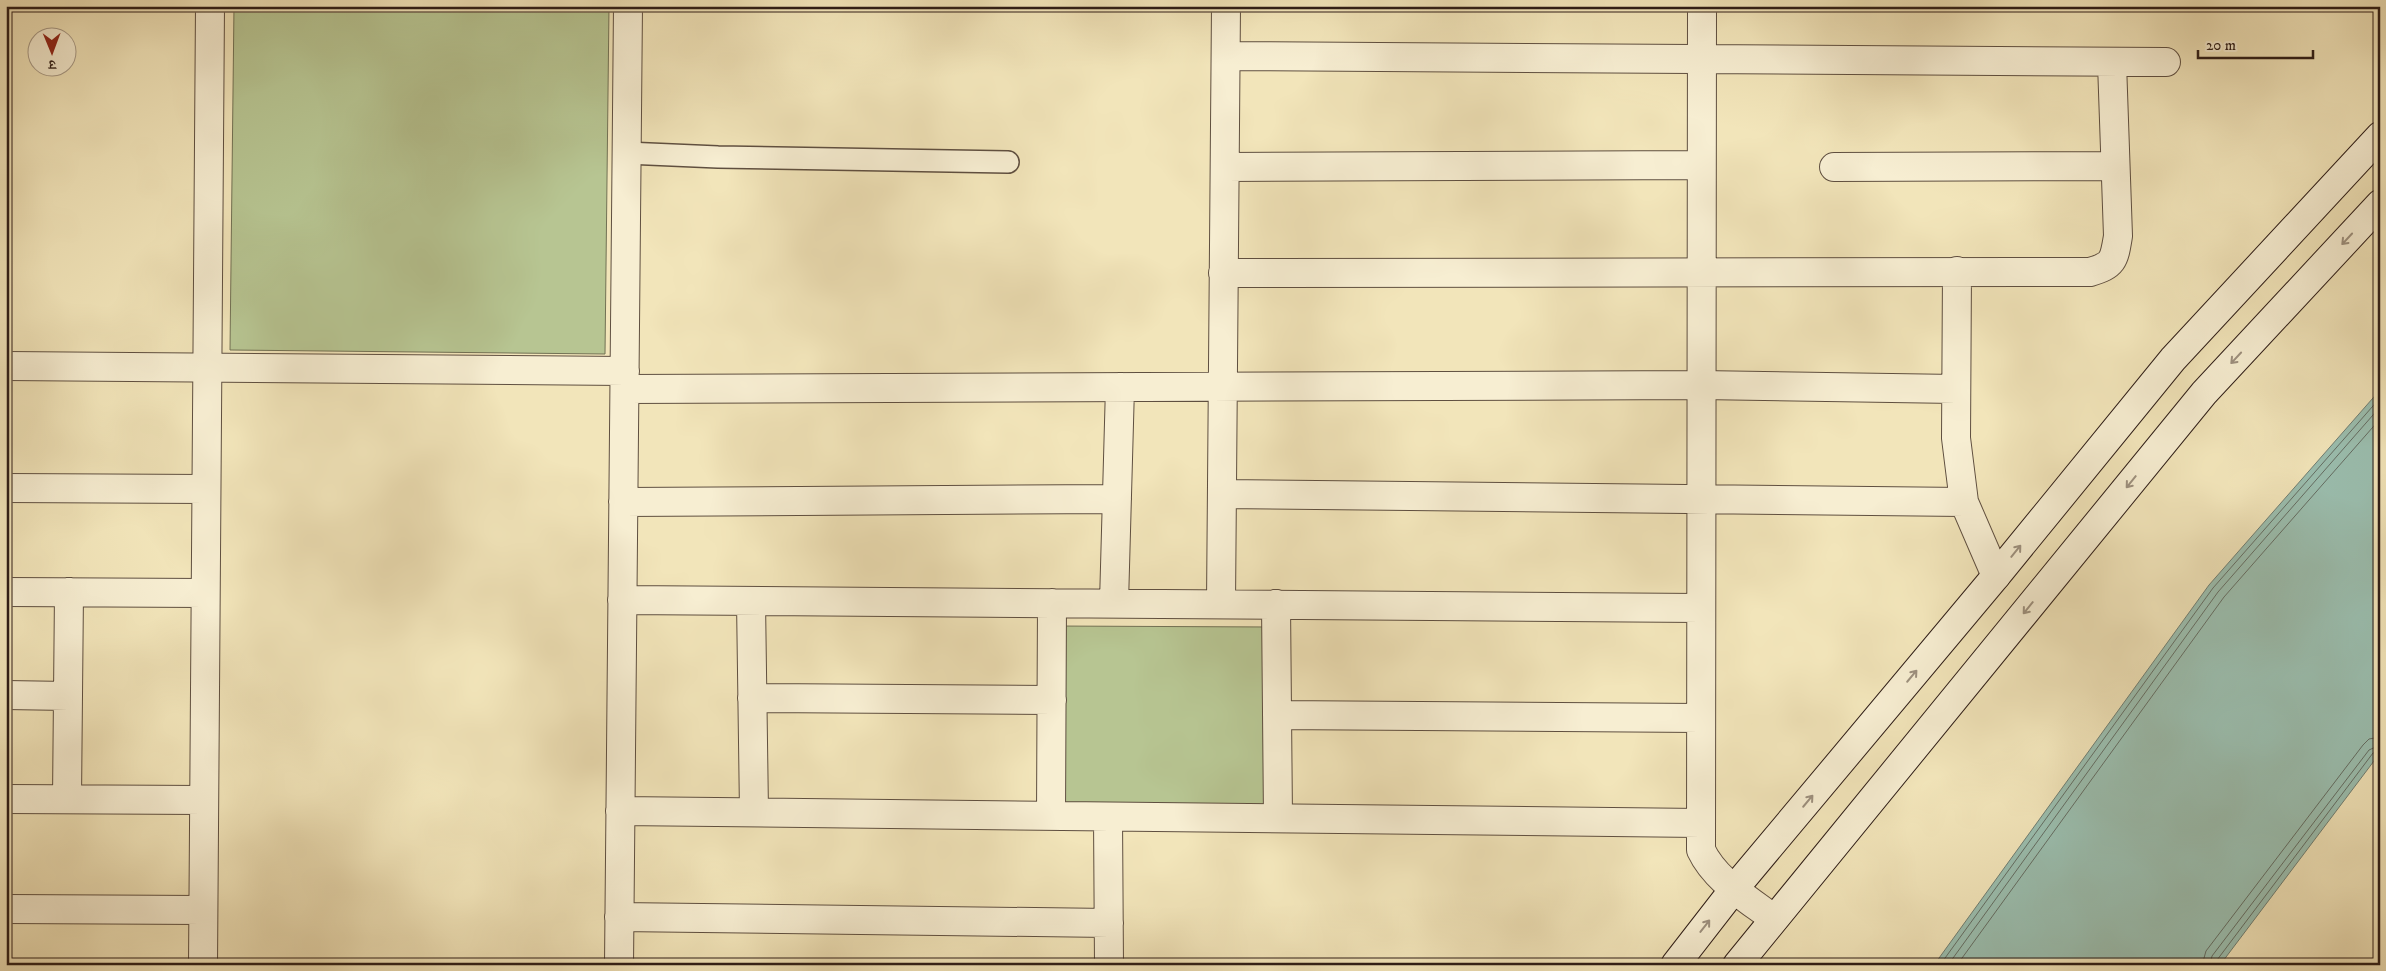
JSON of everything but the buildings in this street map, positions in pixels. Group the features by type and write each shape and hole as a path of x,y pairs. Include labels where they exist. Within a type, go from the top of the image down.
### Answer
{"street":[{"path":"202,965 210,6"},
{"path":"618,965 628,6"},
{"path":"1221,604 1226,6"},
{"path":"1702,6 1701,850 1708,864 1734,889 1774,919"},
{"path":"1226,56 2166,62"},
{"path":"1223,273 2090,272 2106,268 2114,258 2118,236 2112,63"},
{"path":"1675,965 1734,889 1996,576 2173,359 2380,136"},
{"path":"1225,167 1701,165"},
{"path":"1834,168 2115,166"},
{"path":"1737,965 2204,392 2380,204"},
{"path":"1958,272 1956,438 1964,502 1996,576"},
{"path":"6,366 206,369 625,380 1120,387 1701,385 1956,389"},
{"path":"1114,603 1120,387"},
{"path":"6,488 206,489"},
{"path":"1222,494 1964,502"},
{"path":"623,502 1117,499"},
{"path":"6,592 205,593"},
{"path":"67,799 69,592"},
{"path":"622,600 1700,608"},
{"path":"751,601 754,812"},
{"path":"1051,816 1052,603"},
{"path":"1276,604 1278,818"},
{"path":"6,696 68,696"},
{"path":"752,698 1052,700"},
{"path":"1277,715 1700,718"},
{"path":"6,799 204,800"},
{"path":"620,811 1700,823"},
{"path":"1108,816 1109,965"},
{"path":"6,909 203,910"},
{"path":"619,916 1109,923"}],"lane":[{"path":"626,153 718,157 1008,162"}],"green space":[{"path":"234,6 609,6 605,354 230,350"},
{"path":"1055,626 1272,627 1271,805 1054,803"}],"water":[{"path":"2380,390 2380,753 2220,965 1934,965 2209,585"}]}
